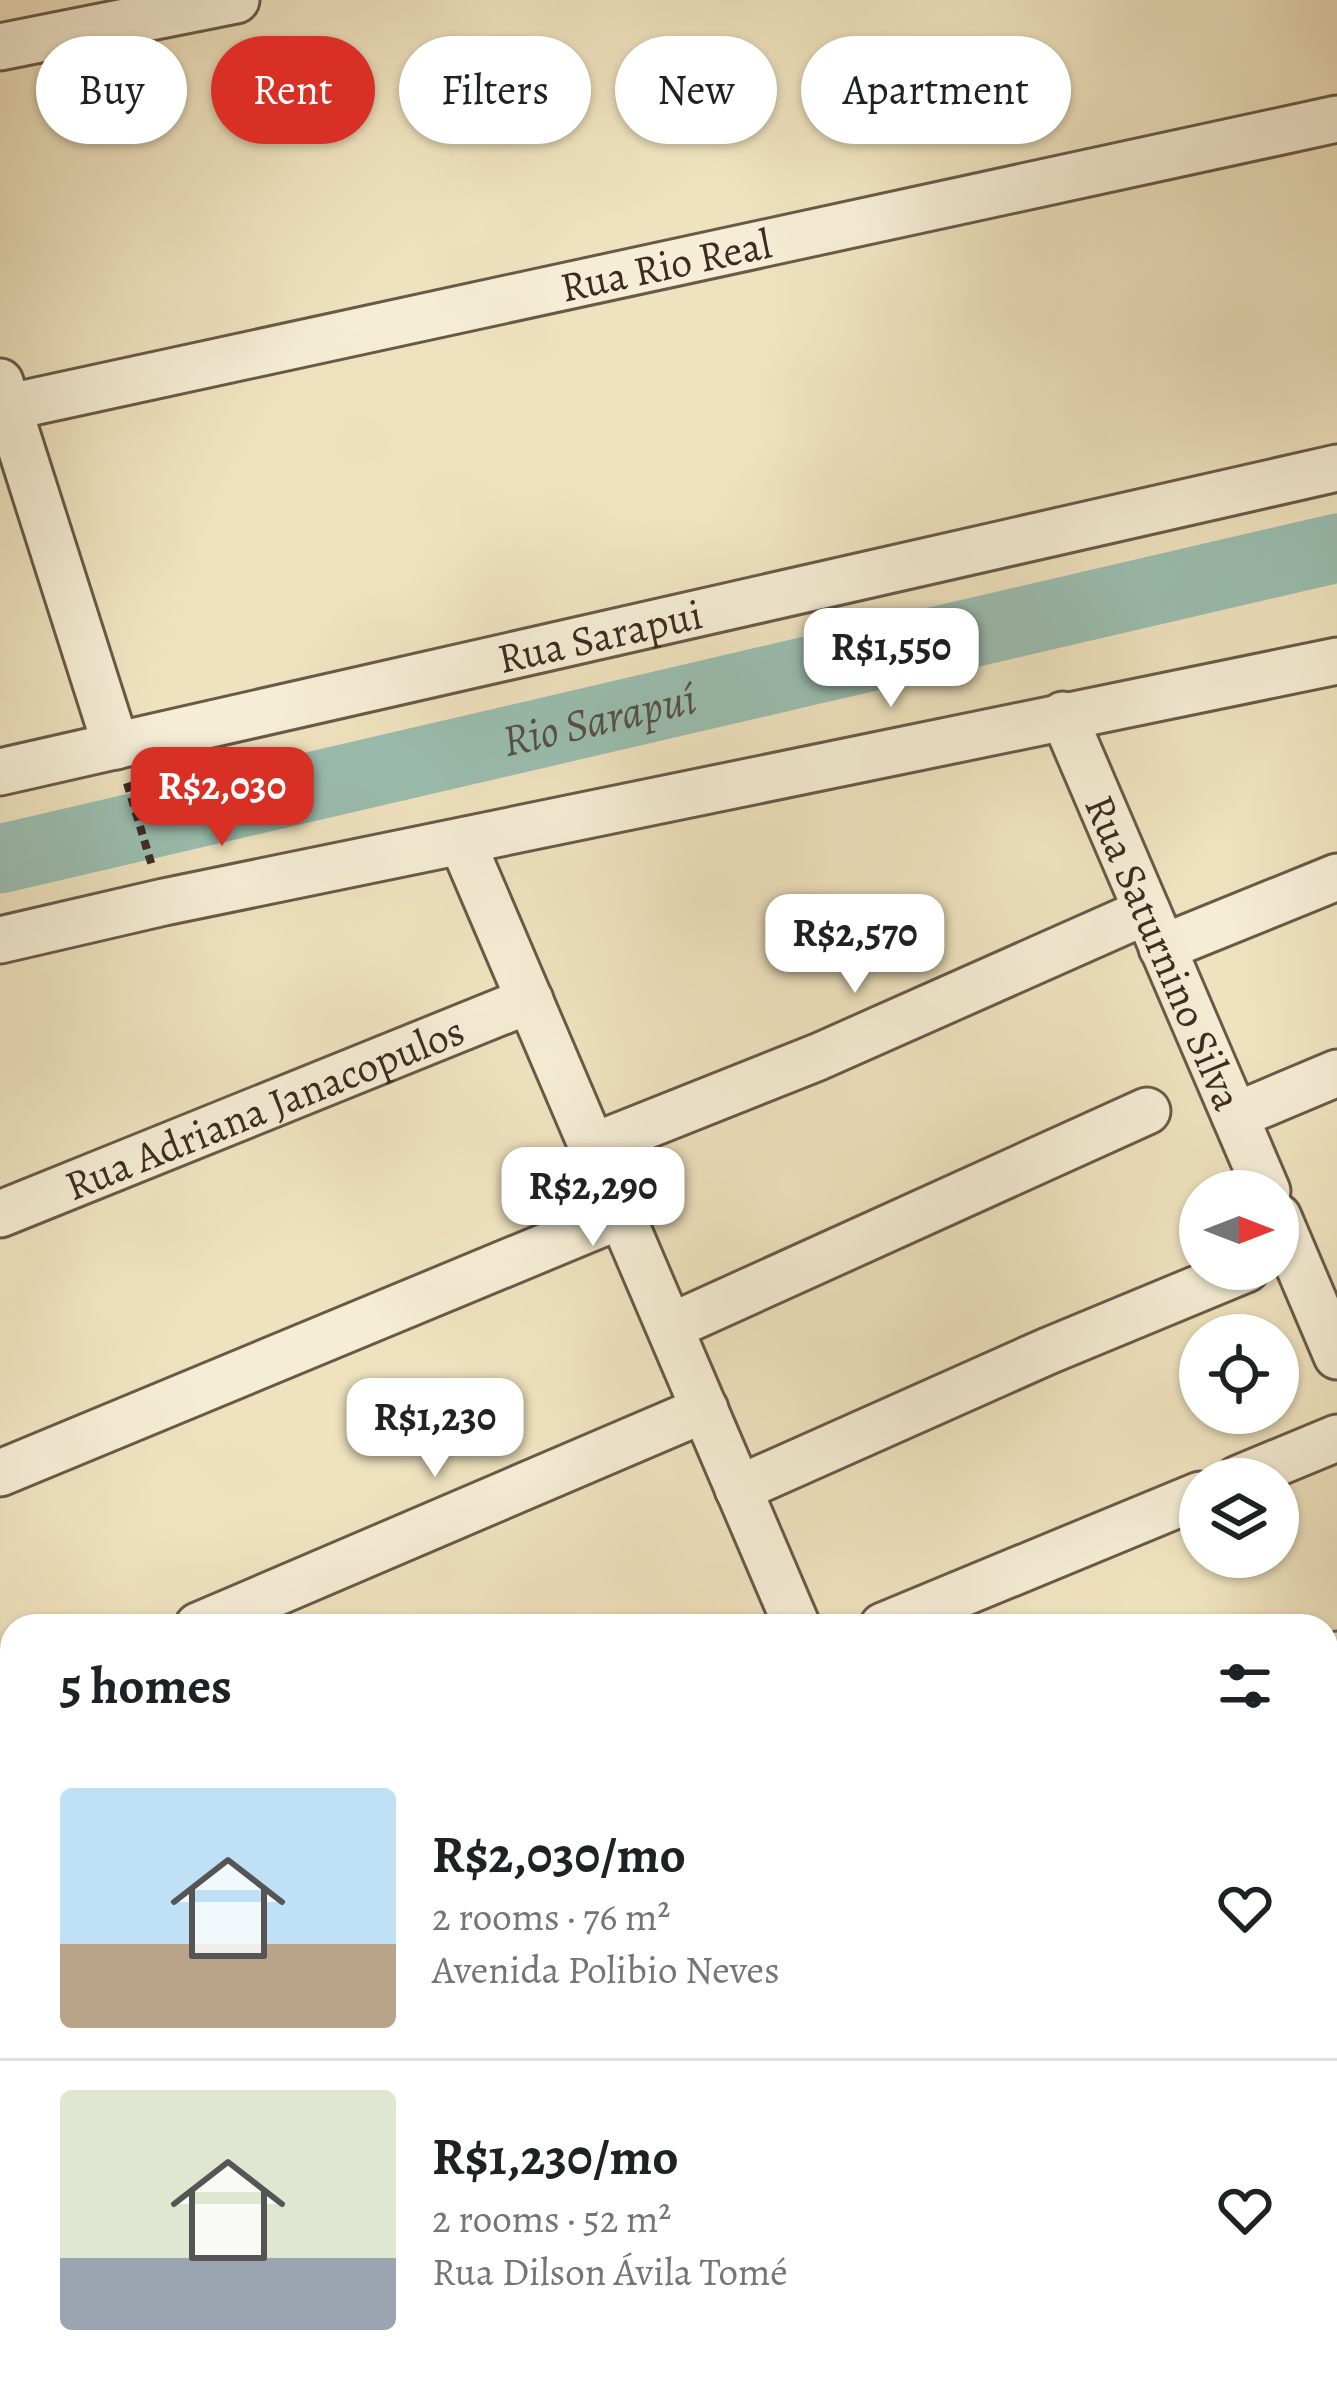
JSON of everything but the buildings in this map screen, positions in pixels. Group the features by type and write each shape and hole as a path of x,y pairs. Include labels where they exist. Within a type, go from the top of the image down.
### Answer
{"street":[{"path":"0,46 236,0"},
{"name":"Rua Rio Real","path":"2,400 1335,119"},
{"path":"2,400 116,746"},
{"name":"Rua Sarapui","path":"0,772 1337,468"},
{"path":"0,940 1063,715 1337,662"},
{"name":"Rua Saturnino Silva","path":"1063,715 1258,1170"},
{"path":"461,842 791,1614"},
{"path":"592,1148 1155,930 1337,877"},
{"name":"Rua Adriana Janacopulos","path":"0,1214 530,1000"},
{"path":"1235,1116 1337,1073"},
{"path":"670,1327 1147,1111"},
{"path":"0,1473 622,1215"},
{"path":"1299,1258 1337,1356"},
{"path":"737,1489 1195,1290"},
{"path":"226,1614 705,1408"},
{"path":"1289,1458 1337,1438"},
{"path":"912,1614 1179,1504"}],"path":[{"path":"116,746 164,902"}],"waterway":[{"name":"Rio Sarapuí","path":"0,859 1337,548"}]}
